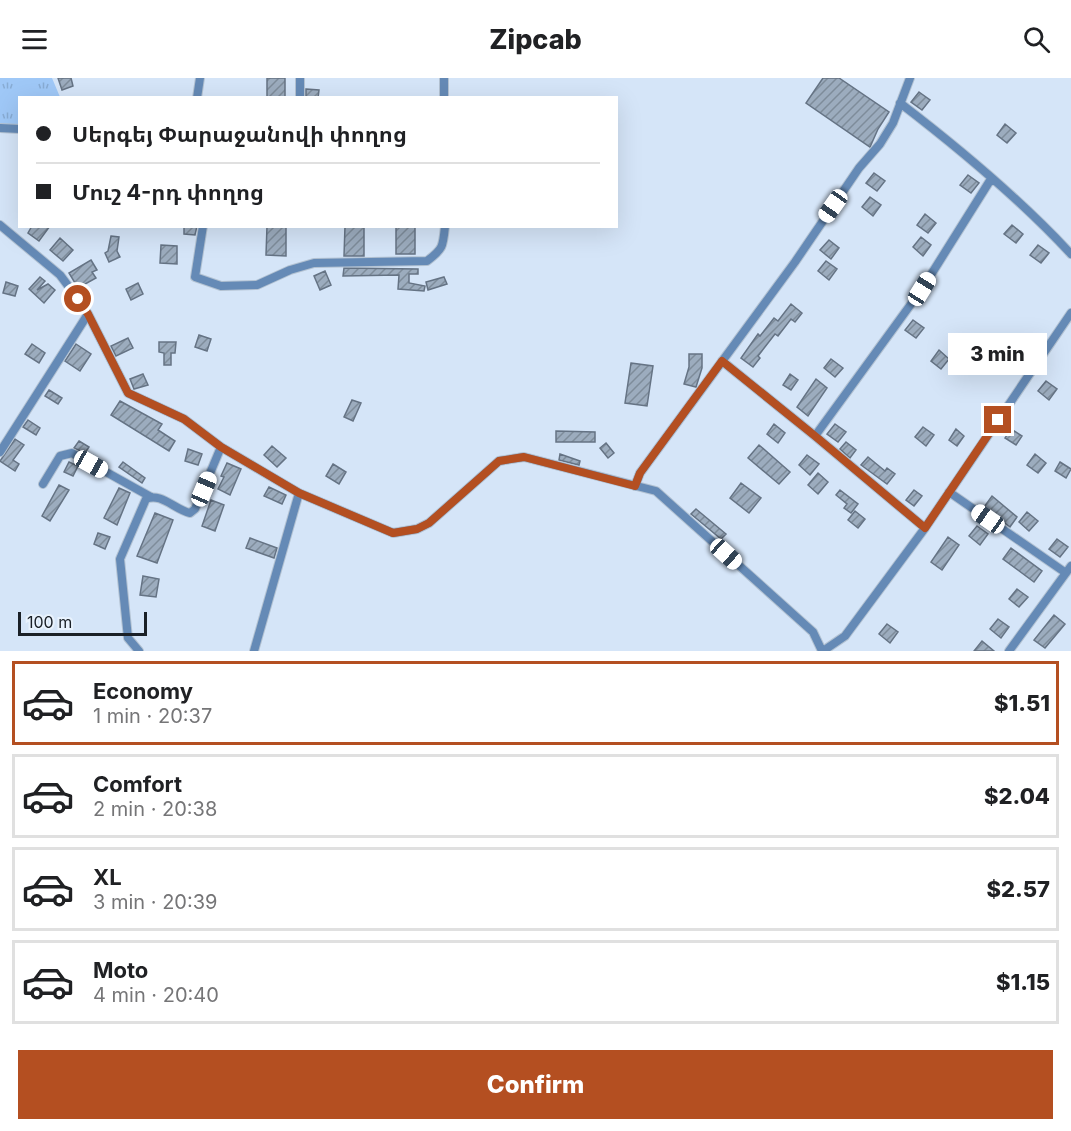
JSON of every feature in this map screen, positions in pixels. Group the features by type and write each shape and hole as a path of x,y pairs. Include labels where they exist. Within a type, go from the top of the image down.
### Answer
{"street":[{"path":"197,96 200,78"},
{"path":"300,78 300,96"},
{"path":"444,78 444,96"},
{"path":"635,486 640,473 795,262 859,168 880,144 893,123 910,78"},
{"path":"900,103 991,178 1071,254"},
{"path":"0,128 18,129"},
{"path":"815,436 922,289 991,178"},
{"path":"0,225 60,275 88,314 128,393 184,419 221,447 299,493 393,533 417,529 429,523 499,461 524,457 656,491 813,632 823,651 845,636 925,528 1071,313"},
{"path":"203,228 195,277 221,286 257,285 290,270 314,263 427,261 443,246 445,228"},
{"path":"0,452 88,314"},
{"path":"722,361 925,528"},
{"path":"44,484 60,456 72,453 151,497 190,513 195,509 221,447"},
{"path":"949,492 1069,570 1009,651"},
{"path":"254,651 299,493"},
{"path":"139,651 128,638 120,559 146,499 151,497"}],"green space":[{"path":"0,78 52,78 60,96 18,96 18,126 0,126"}],"building":[{"path":"58,78 71,78 73,86 62,90"},
{"path":"267,78 285,78 285,96 267,96"},
{"path":"823,78 839,78 889,112 870,147 806,103"},
{"path":"306,89 319,90 318,96 306,96"},
{"path":"919,92 930,100 922,110 911,102"},
{"path":"1005,124 1016,133 1007,143 997,135"},
{"path":"874,173 885,181 877,191 866,183"},
{"path":"968,175 979,183 971,193 960,185"},
{"path":"870,197 881,205 873,216 862,207"},
{"path":"925,214 936,223 928,233 917,225"},
{"path":"1012,225 1023,234 1016,243 1004,234"},
{"path":"31,228 49,228 39,241 28,233"},
{"path":"184,228 197,228 195,235 184,234"},
{"path":"267,228 286,228 286,256 266,255"},
{"path":"345,228 364,228 364,256 344,256"},
{"path":"396,228 415,228 415,254 396,254"},
{"path":"111,236 119,237 117,251 120,257 109,262 105,253 108,251"},
{"path":"921,237 931,245 923,256 913,247"},
{"path":"60,238 73,250 63,261 50,250"},
{"path":"829,240 839,248 831,259 820,250"},
{"path":"161,245 177,246 177,264 160,263"},
{"path":"1038,245 1049,253 1041,263 1030,255"},
{"path":"91,260 97,270 92,272 96,278 78,288 69,273"},
{"path":"826,261 837,269 829,280 818,271"},
{"path":"344,268 418,269 418,274 409,274 409,283 425,286 424,291 398,289 399,275 343,276"},
{"path":"325,271 331,285 320,290 314,276"},
{"path":"40,277 45,281 37,290 48,284 55,290 44,303 29,289"},
{"path":"444,277 447,284 428,290 426,282"},
{"path":"6,282 18,286 15,296 3,293"},
{"path":"138,283 143,294 131,300 126,289"},
{"path":"791,304 802,313 795,322 791,319 778,336 775,334 758,356 760,358 753,367 741,358 758,334 760,336 774,318 778,321"},
{"path":"913,320 924,328 916,338 905,330"},
{"path":"199,335 211,339 207,351 195,347"},
{"path":"128,338 133,348 116,356 111,346"},
{"path":"978,341 989,349 981,360 970,351"},
{"path":"159,342 176,342 175,353 171,353 171,365 164,365 164,353 159,352"},
{"path":"32,344 45,353 39,363 25,354"},
{"path":"76,344 91,354 80,371 65,361"},
{"path":"939,350 949,359 941,369 931,361"},
{"path":"689,354 702,354 702,368 696,387 684,384 689,367"},
{"path":"831,359 843,368 835,377 824,368"},
{"path":"631,363 653,366 647,406 625,403"},
{"path":"143,374 148,385 134,389 130,379"},
{"path":"790,374 798,380 791,390 783,385"},
{"path":"816,379 827,388 808,416 797,407"},
{"path":"1046,381 1057,389 1049,400 1038,391"},
{"path":"49,390 62,398 58,404 45,396"},
{"path":"352,400 361,403 353,421 344,417"},
{"path":"120,401 162,424 158,430 175,441 169,451 111,415"},
{"path":"28,420 40,428 36,435 23,427"},
{"path":"774,424 785,433 778,443 767,434"},
{"path":"835,424 846,432 838,442 827,434"},
{"path":"923,427 934,435 926,446 915,437"},
{"path":"956,429 964,436 957,446 949,440"},
{"path":"1011,429 1022,436 1016,445 1005,438"},
{"path":"556,431 595,432 595,442 556,442"},
{"path":"15,439 24,445 13,460 19,464 15,471 0,461"},
{"path":"79,441 89,447 85,453 74,448"},
{"path":"846,442 856,450 850,458 840,449"},
{"path":"606,443 614,453 608,458 600,448"},
{"path":"759,445 790,472 779,484 748,458"},
{"path":"272,446 286,458 277,467 264,455"},
{"path":"188,449 202,454 198,465 185,461"},
{"path":"560,454 580,461 579,465 559,460"},
{"path":"1035,454 1046,463 1038,473 1027,465"},
{"path":"807,455 819,464 810,475 799,465"},
{"path":"868,457 885,471 887,468 895,474 887,484 861,465"},
{"path":"69,462 78,466 73,476 64,472"},
{"path":"123,462 145,478 142,483 119,467"},
{"path":"1060,462 1071,469 1066,478 1055,471"},
{"path":"227,463 241,469 230,495 218,489"},
{"path":"333,464 346,472 339,484 326,476"},
{"path":"818,473 828,482 818,494 808,485"},
{"path":"741,483 761,498 749,513 730,498"},
{"path":"59,485 69,490 50,521 42,516"},
{"path":"269,487 286,495 282,504 264,496"},
{"path":"119,488 130,493 117,525 104,518"},
{"path":"840,490 858,504 851,513 844,508 847,504 836,495"},
{"path":"914,490 922,496 914,506 906,500"},
{"path":"992,496 1017,517 1010,527 984,507"},
{"path":"211,500 224,505 215,531 202,526"},
{"path":"696,509 726,534 721,539 691,514"},
{"path":"855,511 865,519 858,528 848,520"},
{"path":"1027,512 1038,521 1029,531 1019,522"},
{"path":"155,513 173,520 157,563 137,556"},
{"path":"977,526 988,534 980,545 969,536"},
{"path":"98,533 110,537 105,549 94,544"},
{"path":"948,537 959,545 942,570 931,562"},
{"path":"250,538 277,548 274,558 246,548"},
{"path":"1057,539 1068,547 1060,557 1049,549"},
{"path":"1011,548 1042,571 1034,582 1003,559"},
{"path":"143,576 159,579 156,597 140,595"},
{"path":"1017,589 1028,597 1019,607 1009,599"},
{"path":"1054,615 1065,624 1045,648 1034,640"},
{"path":"998,619 1009,627 1001,638 990,629"},
{"path":"887,624 898,632 890,643 879,634"},
{"path":"982,641 994,651 974,651"}],"route":[{"path":"78,299 128,393 184,419 221,447 299,493 393,533 417,529 429,523 499,461 524,457 635,486 640,473 722,361 925,528 998,420"}]}
